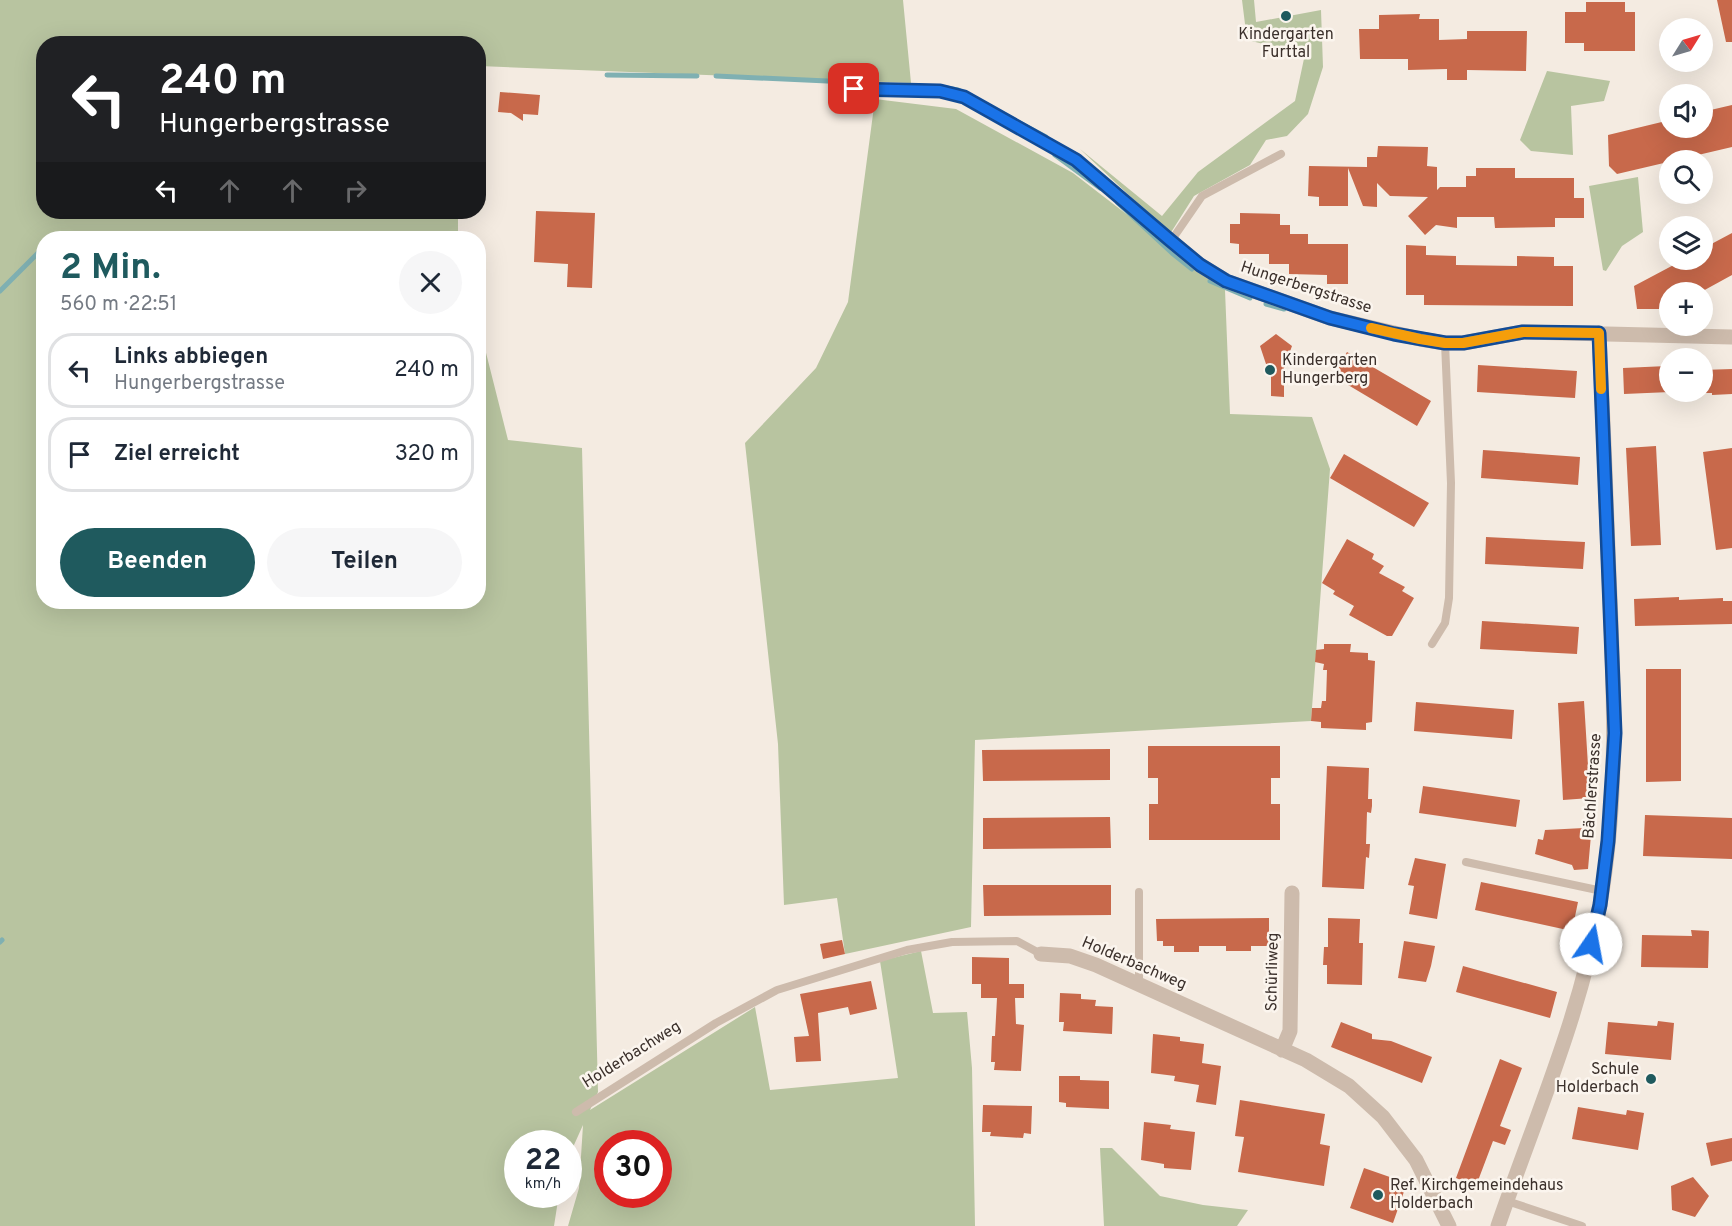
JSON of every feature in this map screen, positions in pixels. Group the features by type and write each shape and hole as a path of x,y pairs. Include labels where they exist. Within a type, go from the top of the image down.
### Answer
{"street":[{"name":"Hungerbergstrasse","path":"1171,241 1200,265 1226,281 1263,295 1330,318 1394,334 1445,343 1463,343 1523,332 1732,337"},
{"name":"Bächlerstrasse","path":"1498,1226 1564,1047 1582,983 1602,891 1615,733 1599,333"},
{"name":"Schürliweg","path":"1282,1050 1290,1031 1292,893"},
{"name":"Holderbachweg","path":"1041,954 1070,956 1096,965 1316,1066 1349,1086 1383,1116 1416,1160 1449,1226"}],"lane":[{"name":"Hungerbergstrasse","path":"854,89 940,91 964,97 1076,160 1171,241"},
{"path":"1171,241 1202,196 1281,154"},
{"path":"1432,644 1445,623 1449,598 1451,483 1445,343"},
{"path":"1466,862 1602,891"},
{"path":"1139,892 1139,985"},
{"name":"Holderbachweg","path":"576,1112 716,1023 777,990 907,950 952,942 1017,941 1041,954"},
{"path":"1507,1201 1582,1226"}],"green space":[{"path":"0,0 903,0 911,83 486,66 486,36 36,36 36,219 458,219 458,231 36,231 36,609 486,609 486,353 508,440 582,448 598,1092 590,1110 755,1007 770,1090 898,1078 880,961 921,951 933,1013 967,1012 972,1068 975,1226 568,1226 573,1208 582,1208 583,1125 581,1130 504,1130 504,1208 557,1208 554,1226 0,1226"},
{"path":"1242,0 1254,0 1256,22 1321,10 1323,67 1308,114 1287,136 1266,140 1250,165 1194,196 1170,234 1080,149 1162,216 1198,172 1295,101 1305,54 1247,40"},
{"path":"1547,71 1610,81 1604,101 1571,106 1573,155 1531,151 1520,140"},
{"path":"875,99 956,109 1073,173 1225,290 1230,414 1312,417 1330,469 1311,721 975,740 971,927 845,954 837,898 784,905 778,744 745,443 816,368 848,302"},
{"path":"1638,177 1643,232 1622,246 1606,271 1603,270 1589,186"},
{"path":"1100,1148 1112,1148 1160,1196 1203,1205 1248,1210 1237,1226 1104,1226"}],"building":[{"path":"1717,0 1732,0 1732,42 1726,42"},
{"path":"1586,2 1625,2 1625,12 1635,12 1635,51 1584,51 1584,43 1565,43 1565,12 1586,12"},
{"path":"1420,14 1419,19 1439,19 1439,40 1467,39 1467,31 1527,31 1526,71 1467,70 1467,80 1447,80 1447,69 1408,70 1408,59 1360,59 1359,29 1379,29 1379,15"},
{"path":"500,92 540,95 538,115 523,114 523,121 511,113 498,112"},
{"path":"1732,105 1732,147 1713,151 1659,150 1659,164 1617,174 1609,166 1608,135 1659,123 1659,138 1713,138 1713,109"},
{"path":"1378,146 1428,147 1427,166 1437,167 1437,190 1440,187 1466,187 1466,176 1476,176 1476,168 1515,168 1515,178 1574,178 1574,198 1584,198 1584,218 1555,218 1555,227 1495,228 1494,217 1457,217 1457,228 1436,225 1425,235 1408,216 1428,197 1390,196 1377,183 1377,207 1363,206 1348,168 1348,206 1319,206 1319,197 1308,196 1309,166 1367,167 1367,157 1377,157"},
{"path":"536,211 595,213 592,288 567,287 568,264 534,262"},
{"path":"1240,213 1280,214 1280,225 1290,225 1290,234 1308,234 1308,244 1348,244 1348,284 1327,284 1327,275 1289,274 1289,264 1269,264 1269,254 1239,254 1239,244 1230,243 1230,224 1240,224"},
{"path":"1732,233 1732,275 1713,285 1713,282 1659,282 1659,309 1637,309 1634,286 1664,270 1713,270 1713,243"},
{"path":"1406,245 1426,246 1426,255 1456,256 1456,265 1517,266 1517,256 1554,257 1554,266 1573,266 1573,306 1424,305 1424,295 1406,295"},
{"name":"Kindergarten Hungerberg","path":"1276,334 1292,346 1284,368 1284,397 1271,396 1271,364 1266,364 1260,346"},
{"path":"1347,352 1431,401 1417,426 1333,376"},
{"path":"1478,365 1577,371 1575,398 1477,392"},
{"path":"1659,366 1659,392 1624,394 1623,368"},
{"path":"1732,369 1732,394 1713,395 1713,370"},
{"path":"1656,446 1661,545 1631,546 1626,448"},
{"path":"1732,448 1732,548 1716,550 1703,452"},
{"path":"1483,450 1580,457 1578,485 1481,478"},
{"path":"1344,454 1429,503 1414,527 1330,478"},
{"path":"1486,537 1585,542 1583,569 1485,564"},
{"path":"1347,539 1374,554 1372,559 1384,566 1379,573 1405,587 1402,591 1414,598 1392,636 1387,636 1349,615 1354,606 1333,594 1335,591 1322,583"},
{"path":"1679,597 1679,600 1723,598 1723,601 1732,601 1732,624 1635,626 1634,599"},
{"path":"1482,621 1579,627 1577,654 1480,649"},
{"path":"1324,644 1351,644 1350,652 1368,653 1368,660 1375,661 1372,722 1366,723 1366,730 1321,728 1321,722 1311,721 1312,708 1321,708 1322,701 1326,701 1327,670 1323,670 1324,664 1315,662 1316,650 1324,649"},
{"path":"1646,669 1681,669 1681,781 1646,782"},
{"path":"1584,701 1590,798 1563,800 1558,703"},
{"path":"1416,702 1514,710 1512,739 1414,731"},
{"path":"1148,746 1280,746 1280,778 1271,778 1271,804 1280,804 1280,840 1149,840 1149,804 1158,804 1158,778 1148,778"},
{"path":"1110,749 1110,780 983,781 982,750"},
{"path":"1327,766 1369,768 1368,799 1372,799 1372,806 1371,813 1367,812 1366,844 1370,844 1369,858 1366,857 1364,889 1322,887"},
{"path":"1423,786 1520,800 1516,827 1419,813"},
{"path":"1645,815 1732,818 1732,859 1643,856"},
{"path":"1110,817 1111,848 983,849 983,818"},
{"path":"1584,828 1584,835 1591,835 1588,869 1574,870 1572,865 1535,854 1538,839 1543,840 1545,830"},
{"path":"1415,858 1446,864 1437,919 1409,914 1414,886 1408,885"},
{"path":"1481,882 1578,902 1572,931 1475,910"},
{"path":"983,885 1111,885 1111,915 984,916"},
{"path":"1269,918 1269,946 1251,946 1251,951 1226,951 1226,946 1199,946 1199,952 1174,952 1174,946 1163,946 1163,941 1157,941 1156,919"},
{"path":"1328,918 1360,919 1359,943 1363,943 1362,985 1327,984 1327,965 1323,965 1324,947 1328,947"},
{"path":"1691,930 1709,931 1708,968 1641,967 1642,935 1692,936"},
{"path":"842,940 845,954 823,959 820,944"},
{"path":"1404,941 1435,946 1426,982 1398,978"},
{"path":"972,957 1009,958 1009,984 1024,984 1024,998 1015,998 1016,1024 1024,1025 1021,1071 994,1070 995,1062 991,1062 992,1036 995,1036 997,998 981,998 981,984 972,984"},
{"path":"1463,966 1557,992 1550,1018 1456,992"},
{"path":"871,981 877,1009 850,1015 848,1007 818,1013 821,1061 796,1062 794,1037 809,1036 800,994"},
{"path":"1060,993 1081,994 1081,999 1096,1000 1095,1006 1113,1007 1112,1034 1063,1031 1064,1022 1059,1022"},
{"path":"1658,1021 1674,1023 1671,1060 1605,1054 1608,1022 1657,1026"},
{"path":"1341,1022 1372,1034 1372,1039 1391,1041 1432,1057 1422,1083 1331,1047"},
{"path":"1153,1034 1180,1037 1180,1041 1204,1044 1202,1063 1221,1066 1216,1105 1196,1102 1199,1085 1174,1081 1175,1076 1151,1073"},
{"path":"1500,1059 1522,1068 1500,1126 1511,1130 1505,1145 1493,1141 1476,1186 1456,1178"},
{"path":"1059,1076 1080,1076 1080,1080 1109,1081 1109,1109 1066,1107 1066,1103 1059,1102"},
{"path":"1240,1100 1325,1114 1320,1144 1330,1146 1324,1186 1238,1172 1244,1137 1235,1136"},
{"path":"983,1105 1032,1106 1031,1134 1024,1133 1023,1138 990,1136 991,1132 982,1132"},
{"path":"1578,1107 1626,1115 1627,1110 1644,1113 1638,1150 1572,1139"},
{"path":"1144,1122 1171,1125 1170,1129 1195,1132 1191,1170 1164,1168 1164,1164 1141,1160"},
{"path":"1732,1138 1732,1161 1711,1166 1706,1143"},
{"name":"Ref. Kirchgemeindehaus Holderbach","path":"1364,1168 1407,1183 1393,1223 1350,1208"},
{"path":"1693,1177 1709,1196 1695,1217 1672,1210 1671,1186"}],"waterway":[{"path":"607,75 697,76"},
{"path":"716,76 849,82"},
{"path":"941,87 958,90 1046,137"},
{"path":"1055,155 1100,188"},
{"path":"1118,203 1192,269"},
{"path":"0,291 36,255"},
{"path":"1210,281 1250,298"},
{"path":"1266,304 1284,309"}],"slow traffic":[{"path":"1371,328 1445,343 1463,343 1523,332 1599,333 1601,389"}],"place":[{"name":"Kindergarten Furttal","path":"1286,16"},
{"name":"Kindergarten Hungerberg","path":"1270,370"},
{"name":"Schule Holderbach","path":"1651,1079"},
{"name":"Ref. Kirchgemeindehaus Holderbach","path":"1378,1195"}],"route":[{"path":"854,89 940,91 964,97 1076,160 1200,265 1226,281 1330,318 1394,334 1445,343 1463,343 1523,332 1599,333 1615,733 1608,841 1600,905 1591,944"}]}
